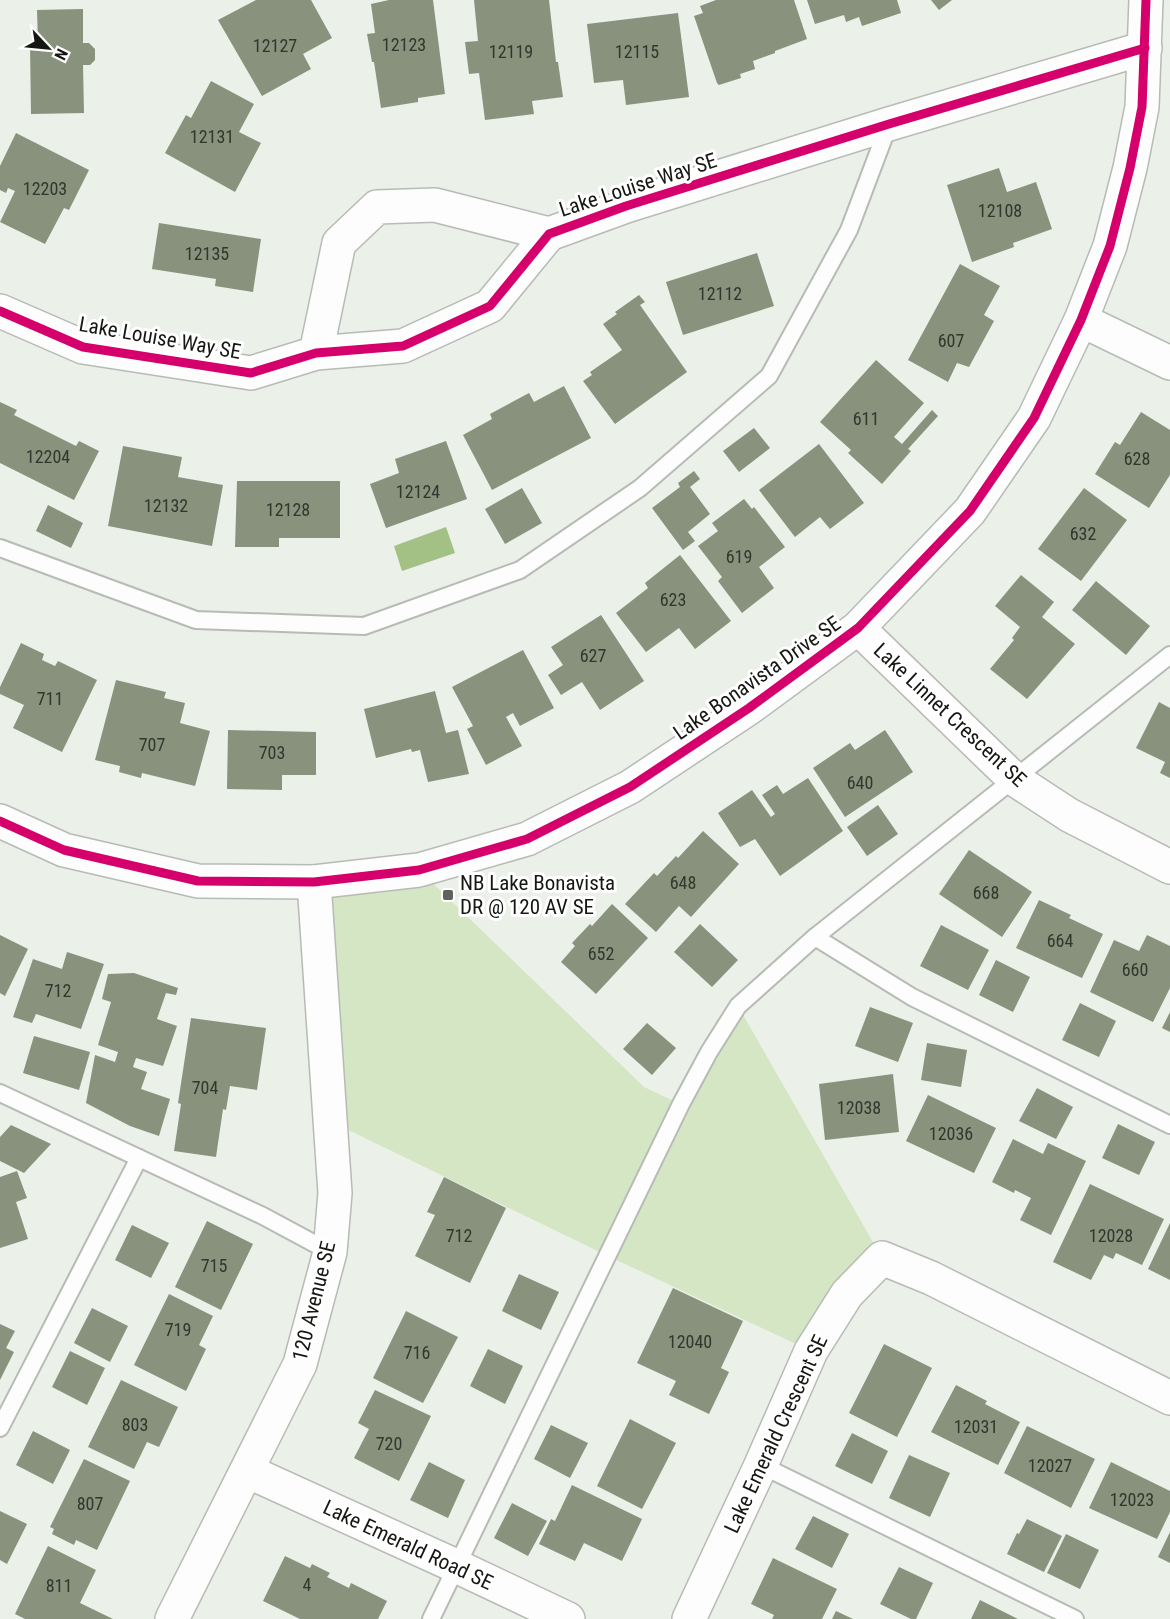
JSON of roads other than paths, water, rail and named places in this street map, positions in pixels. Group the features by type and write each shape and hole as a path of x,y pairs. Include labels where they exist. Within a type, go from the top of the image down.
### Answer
{"street":[{"name":"Lake Bonavista Drive SE","path":"0,820 64,850 198,881 314,882 419,870 527,839 630,787 749,708 858,628 970,511 1034,418 1081,320 1110,246 1130,168 1142,107 1146,0"},
{"name":"Lake Louise Way SE","path":"0,311 83,347 251,373 316,353 404,346 490,306 549,234 626,207 890,124 1145,48"},
{"name":"Lake Louise Way SE","path":"316,353 339,243 377,207 435,205 549,234"},
{"path":"1081,320 1170,363"},
{"name":"Lake Linnet Crescent SE","path":"858,628 1014,779 1069,815 1170,867"},
{"name":"120 Avenue SE","path":"172,1619 300,1364 330,1252 335,1193 314,882"},
{"name":"Lake Emerald Crescent SE","path":"689,1619 811,1351 847,1294 882,1258 941,1283 1170,1398"},
{"name":"Lake Emerald Road SE","path":"247,1471 568,1619"}],"lane":[{"path":"0,548 196,620 364,627 520,570 640,488 769,376 849,230 890,124"},
{"path":"431,1619 681,1104 709,1052 738,1006 814,937 1170,655"},
{"path":"814,937 912,997 1170,1125"},
{"path":"0,1093 263,1216 330,1252"},
{"path":"0,1428 139,1158"},
{"path":"760,1465 1075,1619"}],"place":[{"name":"NB Lake Bonavista DR @ 120 AV SE","path":"448,895"}]}
